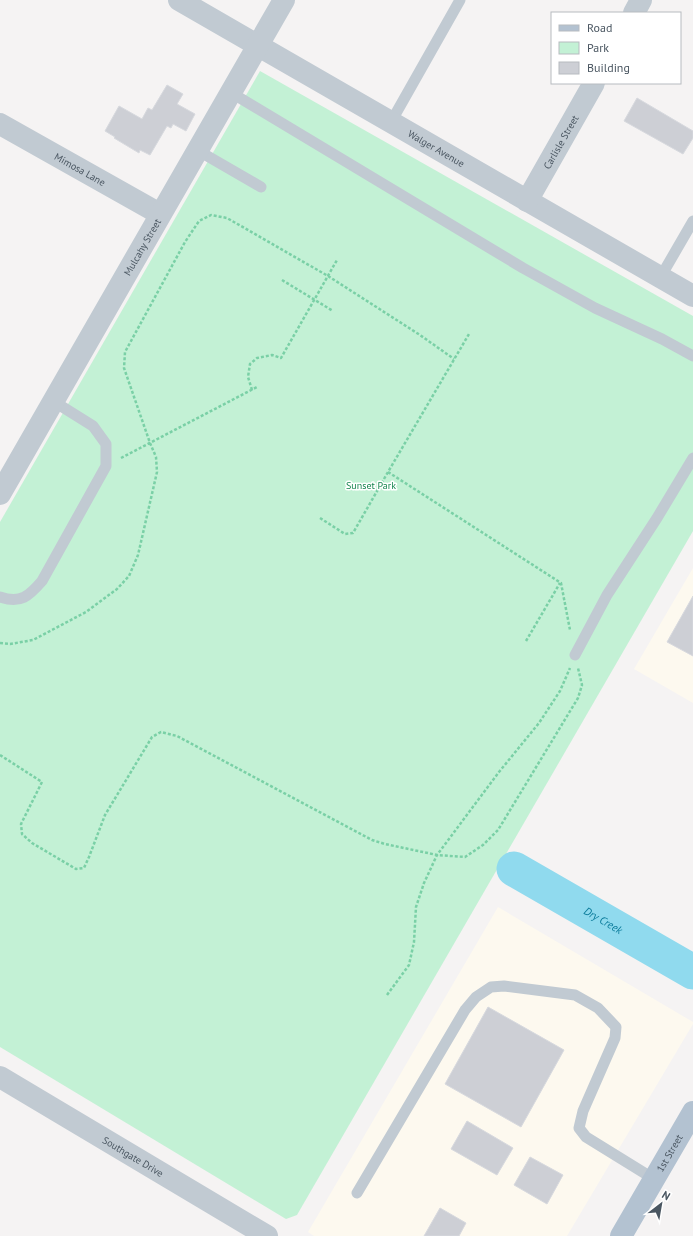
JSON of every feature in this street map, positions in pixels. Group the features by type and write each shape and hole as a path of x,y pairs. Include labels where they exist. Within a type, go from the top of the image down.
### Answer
{"main road":[{"name":"1st Street","path":"621,1236 693,1112"}],"street":[{"name":"Walger Avenue","path":"179,0 693,296"},
{"name":"Mulcahy Street","path":"2,484 53,401 284,0"},
{"path":"635,12 641,0"},
{"name":"Carlisle Street","path":"527,201 593,84"},
{"name":"Mimosa Lane","path":"0,124 160,214"},
{"name":"Southgate Drive","path":"0,1077 267,1236"}],"lane":[{"path":"390,122 460,0"},
{"path":"230,92 524,268 595,308 662,339 693,356"},
{"path":"197,150 261,187"},
{"path":"660,278 693,221"},
{"path":"0,597 14,599 24,598 32,593 42,581 106,466 106,444 93,426 53,401"},
{"path":"575,655 607,595 657,518 693,458"},
{"path":"357,1193 466,1010 476,997 491,987 504,986 575,995 598,1008 616,1027 615,1038 583,1111 579,1128 586,1137 654,1179"}],"path":[{"path":"0,643 10,644 33,640 86,612 117,589 129,576 138,555 157,472 156,457 150,444 124,368 125,352 185,242 199,222 211,215 227,218 328,276 420,335 454,359"},
{"path":"252,390 248,377 250,364 257,358 272,355 282,358 337,260"},
{"path":"282,280 333,311"},
{"path":"320,518 345,534 353,533 469,334"},
{"path":"106,466 257,387"},
{"path":"0,755 42,782 21,824 22,834 32,843 76,869 84,868 105,816 152,737 161,732 177,736 372,840 437,855 465,857 482,845 498,830 578,698 582,685 561,583 388,472"},
{"path":"526,641 561,583"},
{"path":"387,994 409,965 414,942 416,908 424,883 437,855 539,723 560,691 575,655"}],"shaded area":[{"path":"693,568 693,703 634,669"},
{"path":"498,907 693,1022 693,1024 567,1236 314,1236 308,1232"}],"green space":[{"name":"Sunset Park","path":"260,71 693,316 693,531 297,1215 286,1219 0,1047 0,522"}],"building":[{"path":"167,85 183,94 177,104 195,114 186,131 173,124 171,128 167,126 150,155 140,150 139,153 105,131 119,106 142,119 148,108 152,110"},
{"path":"637,98 693,131 693,138 683,154 624,121"},
{"path":"693,596 693,656 667,642"},
{"path":"488,1007 564,1050 521,1127 445,1084"},
{"path":"467,1121 513,1148 497,1175 451,1149"},
{"path":"530,1157 563,1175 547,1204 514,1185"},
{"path":"440,1208 466,1223 459,1236 424,1236"}],"waterway":[{"name":"Dry Creek","path":"514,869 693,972"}]}
